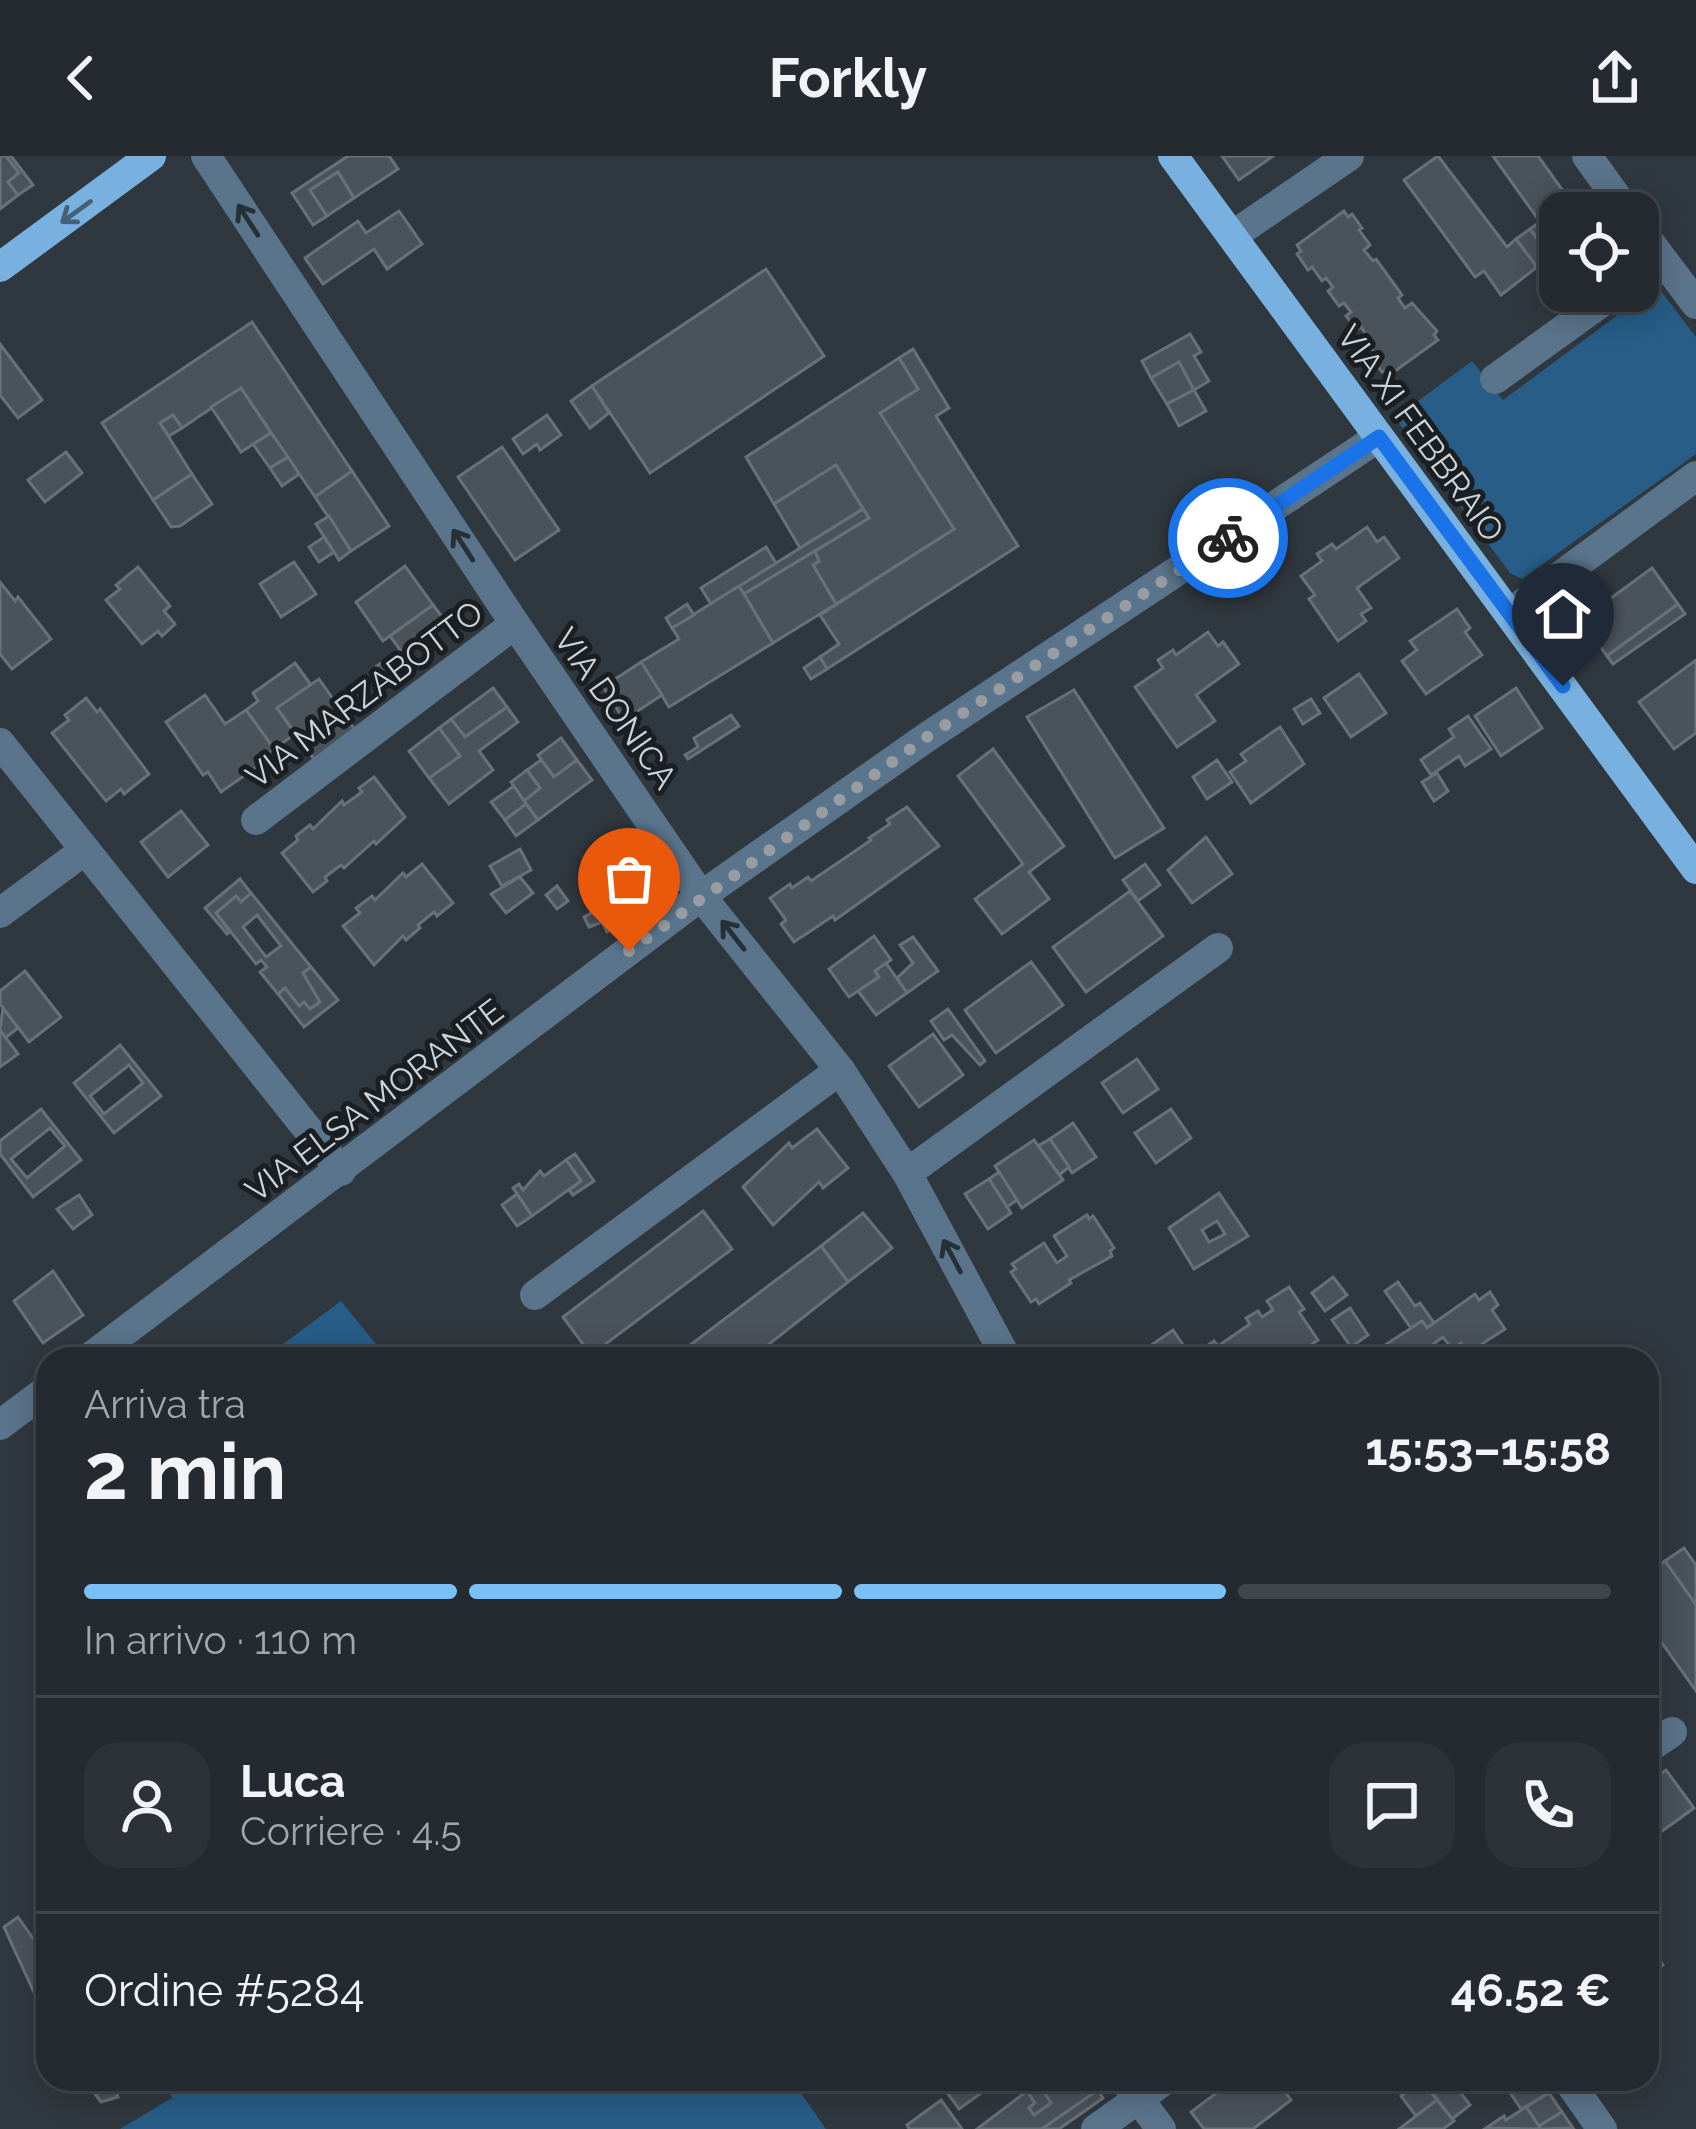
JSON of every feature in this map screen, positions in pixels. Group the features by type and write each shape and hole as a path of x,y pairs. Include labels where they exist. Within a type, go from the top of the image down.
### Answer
{"main road":[{"path":"0,267 152,156"},
{"name":"VIA XI FEBBRAIO","path":"1173,156 1696,869"}],"street":[{"name":"VIA DONICA","path":"206,156 701,896 840,1070 907,1173 1001,1347"},
{"path":"1232,236 1348,156"},
{"path":"1588,156 1613,192"},
{"path":"1659,275 1696,304"},
{"path":"1495,379 1588,312"},
{"name":"VIA ELSA MORANTE","path":"104,1347 701,896 927,737 1379,437"},
{"path":"1510,613 1696,476"},
{"name":"VIA MARZABOTTO","path":"256,820 515,624"},
{"path":"0,743 341,1171"},
{"path":"0,913 85,850"},
{"path":"907,1173 1218,948"},
{"path":"535,1295 840,1070"},
{"path":"0,1425 36,1398"},
{"path":"1096,2129 1128,2091"},
{"path":"1133,2091 1161,2129"},
{"path":"1575,2091 1602,2129"}],"shaded area":[{"path":"1659,289 1696,337 1696,454 1522,579 1510,573 1395,418 1472,361 1503,400 1622,312 1659,312"},
{"path":"341,1301 378,1347 279,1347"},
{"path":"168,2091 799,2091 826,2129 120,2129 172,2098"}],"building":[{"path":"0,156 6,156 19,173 8,182 18,195 0,209"},
{"path":"6,156 11,156 33,185 18,195 8,182 19,173"},
{"path":"348,156 389,156 398,169 354,198 338,172 310,190 327,216 313,225 292,193"},
{"path":"1222,156 1273,156 1239,180"},
{"path":"1438,156 1507,247 1516,239 1537,267 1501,295 1484,271 1475,277 1404,180"},
{"path":"1493,156 1538,156 1564,192 1539,192 1539,221"},
{"path":"338,172 354,198 327,216 310,190"},
{"path":"399,211 422,244 387,269 374,249 323,284 305,258 358,221 366,233"},
{"path":"1344,211 1362,228 1370,245 1364,250 1402,295 1398,298 1405,308 1412,303 1437,331 1438,340 1391,374 1387,369 1382,372 1370,356 1375,353 1367,336 1346,316 1351,312 1344,303 1339,306 1328,291 1333,287 1326,278 1322,281 1312,267 1308,270 1297,254 1301,251 1297,245"},
{"path":"1530,229 1539,241 1539,266 1537,267 1516,239"},
{"path":"766,269 824,356 650,473 592,386"},
{"path":"252,322 352,471 315,497 241,388 182,428 173,415 160,423 192,474 153,500 102,423"},
{"path":"1190,334 1201,352 1194,356 1209,381 1194,390 1179,362 1151,378 1142,361"},
{"path":"0,344 42,400 18,418 0,395"},
{"path":"913,349 949,408 936,416 1018,546 827,669 820,657 839,644 820,615 954,529 880,413 918,389 899,358"},
{"path":"899,358 918,389 880,413 954,529 836,604 813,565 819,561 815,551 869,518 836,465 774,504 746,457"},
{"path":"1179,362 1194,390 1167,404 1151,378"},
{"path":"592,386 609,413 590,428 571,401"},
{"path":"241,388 271,433 241,452 211,407"},
{"path":"1194,390 1206,411 1179,426 1167,404"},
{"path":"173,415 182,428 169,436 160,423"},
{"path":"547,415 561,435 540,450 537,444 523,454 513,439"},
{"path":"271,433 288,457 270,468 253,444"},
{"path":"502,447 559,530 515,560 458,477"},
{"path":"66,452 82,473 45,502 28,480"},
{"path":"288,457 299,474 282,486 270,468"},
{"path":"836,465 863,509 800,548 774,504"},
{"path":"352,471 389,526 351,551 315,497"},
{"path":"192,474 212,504 171,527 153,500"},
{"path":"863,509 869,518 744,594 739,586"},
{"path":"329,516 351,551 339,560 316,524"},
{"path":"1367,527 1377,542 1384,537 1399,558 1357,588 1371,608 1361,614 1366,621 1338,641 1309,599 1315,595 1301,576 1322,561 1317,554 1332,544 1336,549"},
{"path":"324,537 334,552 319,562 309,547"},
{"path":"766,547 776,563 711,604 701,588"},
{"path":"815,551 819,561 813,565 836,604 773,643 744,594"},
{"path":"294,562 316,594 281,617 260,584"},
{"path":"405,566 433,605 383,641 356,602"},
{"path":"138,567 170,606 164,611 175,624 142,644 106,600"},
{"path":"1652,568 1678,604 1607,656 1581,620"},
{"path":"0,582 51,639 12,669 0,654"},
{"path":"739,586 773,643 669,707 641,662 679,639 672,628"},
{"path":"687,604 694,615 672,628 666,618"},
{"path":"1678,604 1685,614 1613,664 1607,656"},
{"path":"433,605 446,622 403,654 390,636"},
{"path":"1457,609 1470,628 1465,632 1482,655 1426,694 1402,661 1417,650 1410,641"},
{"path":"1208,632 1218,646 1223,642 1239,664 1196,695 1215,721 1177,747 1135,687 1163,668 1158,660 1173,650 1176,655"},
{"path":"820,657 827,669 811,679 804,668"},
{"path":"387,659 397,675 381,686 371,670"},
{"path":"1696,660 1696,733 1674,749 1639,702"},
{"path":"641,662 662,695 624,720 603,687"},
{"path":"295,663 311,685 277,708 295,734 274,749 246,710 258,701 253,693"},
{"path":"1359,674 1386,713 1351,737 1324,698"},
{"path":"319,679 357,733 316,762 277,708"},
{"path":"493,688 507,707 465,737 451,719"},
{"path":"1516,688 1542,728 1501,756 1475,716"},
{"path":"1074,690 1164,828 1115,858 1027,717"},
{"path":"205,695 225,724 246,710 274,749 262,757 265,761 221,792 208,772 203,775 166,722"},
{"path":"86,698 97,712 100,709 149,774 124,794 121,789 106,801 52,733"},
{"path":"1311,699 1320,713 1303,724 1294,709"},
{"path":"507,707 518,722 479,751 493,770 449,804 429,778 460,756 439,728 451,719 465,737"},
{"path":"731,715 739,726 688,759 685,755 698,747 694,738"},
{"path":"1468,716 1491,749 1465,766 1459,756 1431,775 1421,760 1454,737 1449,729"},
{"path":"1280,727 1304,764 1251,803 1230,772 1246,761 1241,754"},
{"path":"439,728 460,756 429,778 409,751"},
{"path":"561,738 577,760 554,777 538,755"},
{"path":"993,749 1064,846 1029,872 1049,899 1002,934 975,899 1023,864 958,776"},
{"path":"541,760 554,777 577,760 592,780 538,820 524,801 540,788 527,770"},
{"path":"1217,760 1232,782 1207,799 1193,777"},
{"path":"527,770 540,788 524,801 511,782"},
{"path":"1437,773 1448,791 1434,801 1422,782"},
{"path":"374,777 405,817 344,868 341,865 325,877 327,881 313,892 282,853 298,840 296,836 310,825 313,829 342,801 344,805 362,792 359,788"},
{"path":"514,786 526,804 505,820 491,802"},
{"path":"526,804 538,820 516,836 505,820"},
{"path":"907,807 939,846 835,920 833,916 794,942 770,898 790,884 792,888 808,877 811,881 871,840 890,824 887,820"},
{"path":"181,811 208,845 168,877 141,842"},
{"path":"1206,837 1232,874 1192,903 1168,870"},
{"path":"520,849 531,870 502,886 490,866"},
{"path":"422,864 453,903 437,916 434,912 406,940 403,936 374,965 343,926 360,913 356,908 372,896 375,900 403,873 406,877"},
{"path":"1145,864 1160,885 1138,901 1123,880"},
{"path":"520,877 533,893 506,913 491,894"},
{"path":"240,879 251,893 241,902 236,896 216,913 227,934 205,908"},
{"path":"557,886 568,901 557,909 546,895"},
{"path":"1130,891 1163,936 1086,992 1053,947"},
{"path":"251,893 311,967 303,973 320,1002 310,1009 304,1002 299,1006 285,988 278,994 260,972 267,967 261,960 256,964 216,913 236,896 241,902","holes":["257,915 281,946 266,957 243,927"]},
{"path":"623,896 638,919 616,933 607,932 602,922 589,927 584,917"},
{"path":"874,936 891,960 875,971 879,977 849,997 829,969"},
{"path":"913,937 938,971 907,993 897,978 913,963 900,945"},
{"path":"1031,962 1063,1005 996,1053 965,1010"},
{"path":"886,963 907,993 876,1015 858,991 879,977 875,971"},
{"path":"311,967 338,1000 304,1027 278,994 285,988 299,1006 304,1002 310,1009 320,1002 303,973"},
{"path":"25,971 61,1017 29,1042 0,1004 0,991"},
{"path":"3,1008 18,1028 5,1038 0,1030"},
{"path":"948,1009 985,1061 980,1065 952,1035 944,1040 931,1021"},
{"path":"0,1030 18,1054 0,1067"},
{"path":"933,1034 963,1075 919,1107 889,1066"},
{"path":"120,1045 161,1096 114,1133 74,1083","holes":["129,1065 143,1083 104,1114 90,1096"]},
{"path":"1137,1059 1158,1089 1123,1113 1102,1083"},
{"path":"41,1109 81,1160 33,1197 0,1154 0,1141","holes":["50,1128 65,1146 27,1178 11,1159"]},
{"path":"1171,1109 1191,1138 1156,1163 1135,1133"},
{"path":"1073,1123 1096,1157 1072,1173 1050,1139"},
{"path":"817,1129 848,1168 823,1188 819,1182 773,1225 743,1187 789,1143 792,1148"},
{"path":"1050,1139 1069,1167 1059,1175 1038,1146"},
{"path":"1034,1140 1063,1180 1022,1208 995,1166"},
{"path":"575,1154 594,1181 573,1195 569,1190 581,1181 566,1160"},
{"path":"566,1160 581,1181 532,1216 513,1188 519,1184 523,1190 540,1171 544,1176"},
{"path":"999,1172 1017,1200 1007,1207 989,1179"},
{"path":"989,1179 1011,1213 988,1229 965,1194"},
{"path":"1219,1193 1248,1236 1194,1269 1169,1228","holes":["1217,1221 1225,1234 1209,1242 1202,1230"]},
{"path":"517,1194 532,1216 517,1226 502,1205"},
{"path":"79,1195 92,1215 73,1229 57,1209"},
{"path":"703,1211 732,1249 602,1347 585,1347 563,1317"},
{"path":"863,1213 892,1248 848,1282 821,1246"},
{"path":"1087,1215 1089,1219 1093,1216 1114,1248 1112,1256 1039,1304 1036,1299 1031,1302 1011,1272 1016,1269 1012,1264 1044,1243 1057,1263 1067,1256 1054,1236"},
{"path":"821,1246 848,1282 765,1347 688,1347"},
{"path":"53,1271 83,1315 43,1343 14,1301"},
{"path":"1333,1277 1347,1295 1325,1311 1312,1293"},
{"path":"1398,1282 1434,1323 1427,1328 1422,1321 1411,1328 1385,1291"},
{"path":"1289,1287 1318,1340 1308,1347 1205,1347 1214,1341 1218,1346 1250,1324 1246,1318 1258,1311 1262,1317 1273,1310 1267,1301"},
{"path":"1490,1292 1498,1305 1492,1310 1505,1329 1477,1347 1461,1343 1450,1347 1443,1337 1429,1347 1385,1345 1422,1321 1427,1328 1475,1294 1479,1300"},
{"path":"1350,1308 1368,1335 1351,1347 1332,1320"},
{"path":"1173,1330 1185,1347 1148,1347"},
{"path":"1684,1548 1696,1565 1696,1605 1665,1561"},
{"path":"1665,1561 1696,1605 1696,1691 1659,1639 1659,1565"},
{"path":"1666,1770 1694,1808 1659,1833 1659,1775"},
{"path":"18,1917 36,1943 36,1997 4,1927"},
{"path":"93,2091 116,2091 118,2097 101,2102"},
{"path":"946,2091 984,2091 959,2109"},
{"path":"1027,2091 1035,2103 1029,2108 1034,2115 1051,2103 1043,2091 1097,2091 1042,2129 977,2129"},
{"path":"1027,2091 1043,2091 1051,2103 1034,2115 1029,2108 1035,2103"},
{"path":"1097,2091 1103,2098 1059,2129 1042,2129"},
{"path":"1219,2091 1284,2091 1291,2100 1253,2129 1204,2129 1191,2112"},
{"path":"1408,2091 1430,2091 1437,2100 1416,2116 1401,2096"},
{"path":"1459,2091 1470,2105 1452,2119 1432,2092"},
{"path":"1509,2091 1549,2093 1521,2109"},
{"path":"1549,2093 1562,2112 1539,2126 1526,2107"},
{"path":"941,2100 962,2129 909,2129 907,2125"},
{"path":"1437,2100 1454,2121 1443,2129 1399,2129"},
{"path":"1526,2107 1541,2129 1486,2128 1504,2116 1506,2120"},
{"path":"1562,2112 1573,2128 1541,2129 1539,2126"}],"way so far":[{"path":"629,951 927,737 1228,538"}],"route":[{"path":"1228,538 1379,437 1563,686"}]}
